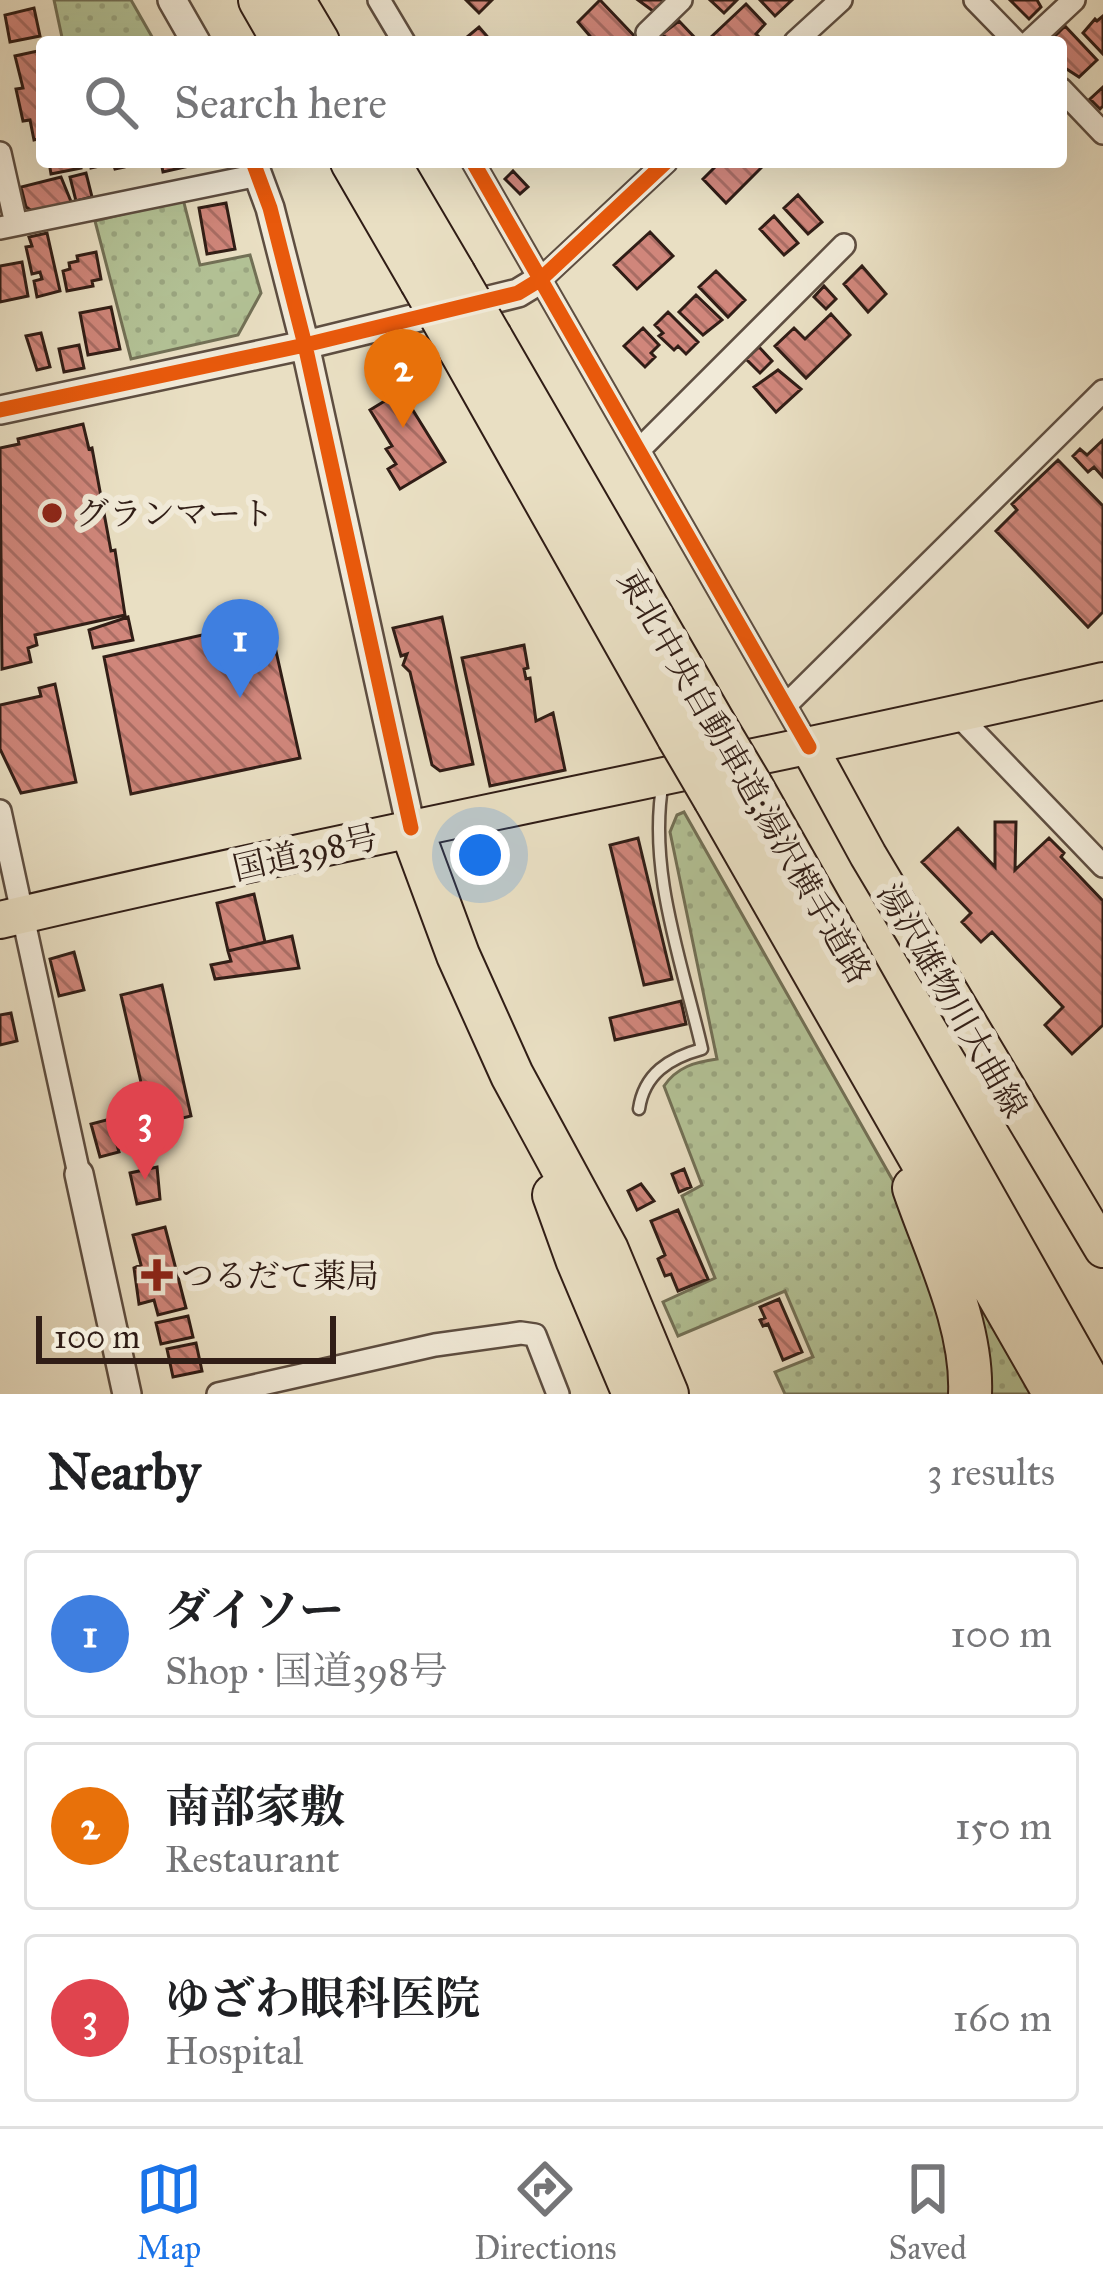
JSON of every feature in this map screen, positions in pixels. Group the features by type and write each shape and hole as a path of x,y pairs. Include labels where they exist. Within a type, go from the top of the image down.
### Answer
{"highway":[{"path":"260,0 281,36"},
{"path":"293,0 314,36"},
{"name":"東北中央自動車道;湯沢横手道路","path":"356,168 437,278 734,794 933,1106 1095,1394"},
{"name":"東北中央自動車道;湯沢横手道路","path":"391,168 437,278"},
{"name":"東北中央自動車道;湯沢横手道路","path":"734,794 876,1082 1055,1394"},
{"path":"411,828 634,1394"},
{"path":"512,1076 607,1250 667,1394"},
{"path":"876,1082 955,1304 971,1375 970,1394"},
{"path":"933,1106 1009,1209 1103,1363"}],"main road":[{"name":"国道398号","path":"11,918 1103,681"},
{"name":"湯沢雄物川大曲線","path":"809,747 879,875 1103,1249"}],"street":[{"path":"172,0 193,36"},
{"path":"380,0 401,36"},
{"path":"647,33 681,0"},
{"path":"802,36 841,0"},
{"path":"975,0 1010,36"},
{"path":"1035,36 1074,0"},
{"path":"1067,95 1103,134"},
{"path":"0,153 8,226 256,168 305,345 411,828"},
{"path":"476,168 809,747"},
{"path":"0,410 305,345 518,293 541,279 660,168"},
{"path":"641,448 844,244"},
{"path":"786,705 1103,391"},
{"path":"957,715 1103,866"},
{"path":"0,811 11,918 79,1174 127,1394"},
{"path":"218,1394 435,1345 521,1333 536,1335 559,1394"}],"lane":[{"path":"639,1109 648,1081 659,1069 701,1049 658,861 656,816 663,778"}],"green space":[{"path":"54,0 131,0 152,36 62,36"},
{"path":"183,199 200,265 250,255 261,293 238,335 131,359 95,221"},
{"path":"684,812 909,1209 943,1300 955,1394 785,1394 775,1372 813,1357 785,1291 678,1336 663,1302 715,1278 682,1196 702,1185 664,1086 687,1066 717,1059 670,832 677,815"},
{"path":"968,1271 1036,1394 981,1394"}],"building":[{"path":"466,0 492,0 479,13"},
{"path":"600,0 634,36 590,36 578,22"},
{"path":"638,0 665,0 653,11"},
{"path":"710,0 737,0 724,13"},
{"path":"760,0 792,0 775,16"},
{"path":"1010,0 1037,0 1041,7 1029,19"},
{"path":"746,4 765,24 758,36 712,36"},
{"path":"34,8 40,36 10,42 5,15"},
{"path":"1103,16 1103,54 1083,33"},
{"path":"679,21 693,36 664,36"},
{"path":"1065,26 1097,60 1079,77 1067,69 1067,36 1055,36"},
{"path":"36,51 34,140 30,120 23,121 16,89 23,88 15,56"},
{"path":"1103,87 1103,106 1100,109 1090,99"},
{"path":"50,168 81,168 51,174"},
{"path":"714,168 761,168 726,203 703,179"},
{"path":"513,171 528,187 520,194 505,179"},
{"path":"86,173 92,197 76,201 70,177"},
{"path":"61,177 72,204 35,213 26,207 21,187"},
{"path":"798,195 822,222 808,234 784,208"},
{"path":"226,203 235,249 207,254 199,208"},
{"path":"774,216 798,243 784,255 760,229"},
{"path":"650,232 673,256 637,289 614,265"},
{"path":"47,233 60,291 37,297 34,281 42,279 40,272 32,274 26,247 32,246 29,237"},
{"path":"96,252 101,279 92,281 93,286 67,291 63,271 78,261 77,256"},
{"path":"22,262 28,296 0,302 0,266"},
{"path":"862,266 886,294 868,312 844,284"},
{"path":"716,271 745,300 728,317 699,287"},
{"path":"824,286 836,299 826,309 814,297"},
{"path":"696,295 722,320 703,335 679,312"},
{"path":"111,307 120,349 88,355 80,313"},
{"path":"668,312 698,342 686,354 659,336 663,333 655,325"},
{"path":"831,314 850,335 806,378 775,346 794,328 805,339"},
{"path":"643,328 659,345 645,367 624,346"},
{"path":"41,333 50,367 37,370 26,336"},
{"path":"79,345 84,368 64,372 59,349"},
{"path":"759,347 772,361 760,373 746,359"},
{"path":"778,370 801,389 776,412 754,387"},
{"path":"401,391 445,462 400,489 388,469 396,464 386,449 392,446 370,410"},
{"name":"グランマート","path":"83,424 92,448 111,551 115,550 125,615 35,635 37,645 28,648 31,662 2,669 0,448 19,444 18,439"},
{"path":"1103,440 1103,477 1094,467 1088,472 1073,456 1080,449 1087,455"},
{"path":"1058,460 1103,506 1103,612 1088,627 996,531 1017,510 1012,504"},
{"path":"128,617 133,640 93,648 89,630"},
{"path":"442,617 473,764 440,771 432,765 410,672 403,665 407,654 401,656 393,628"},
{"path":"269,620 300,758 131,794 104,657"},
{"path":"524,645 528,668 524,669 526,679 530,678 536,721 553,713 565,770 490,786 462,658"},
{"path":"55,684 76,782 21,793 0,749 0,705 41,696 39,688"},
{"path":"995,822 1016,822 1015,870 1049,838 1103,901 1103,1025 1072,1054 1045,1025 1063,1007 992,932 981,942 962,922 971,913 922,862 958,828 995,867"},
{"path":"638,838 672,979 644,985 610,845"},
{"path":"254,894 265,942 228,951 217,903"},
{"path":"292,936 299,968 215,979 211,965 231,961 228,951"},
{"path":"74,952 84,990 59,996 50,959"},
{"path":"162,985 191,1116 151,1126 121,995"},
{"path":"681,1001 686,1024 615,1040 610,1018"},
{"path":"11,1013 17,1041 0,1045 0,1015"},
{"path":"110,1119 119,1152 100,1157 91,1124"},
{"path":"157,1167 160,1199 137,1204 130,1173"},
{"path":"684,1169 691,1187 679,1192 672,1174"},
{"path":"641,1184 654,1201 637,1210 628,1191"},
{"path":"678,1210 708,1279 678,1291 658,1259 665,1255 651,1221"},
{"name":"つるだて薬局","path":"165,1227 186,1308 158,1315 154,1300 139,1304 134,1268 141,1265 133,1235"},
{"path":"779,1299 802,1352 783,1360 768,1324 763,1326 760,1320 765,1318 760,1307"},
{"path":"188,1316 193,1337 161,1344 156,1323"},
{"path":"196,1343 202,1371 173,1377 167,1349"}],"cycle path":[{"path":"255,168 305,345 411,828"},
{"path":"476,168 809,747"},
{"path":"0,410 305,345 518,293 541,279 660,168"}],"place":[{"name":"南部家敷","path":"403,428"},
{"name":"グランマート","path":"52,513"},
{"name":"ダイソー","path":"240,698"},
{"name":"ゆざわ眼科医院","path":"145,1180"},
{"name":"つるだて薬局","path":"157,1275"}]}
